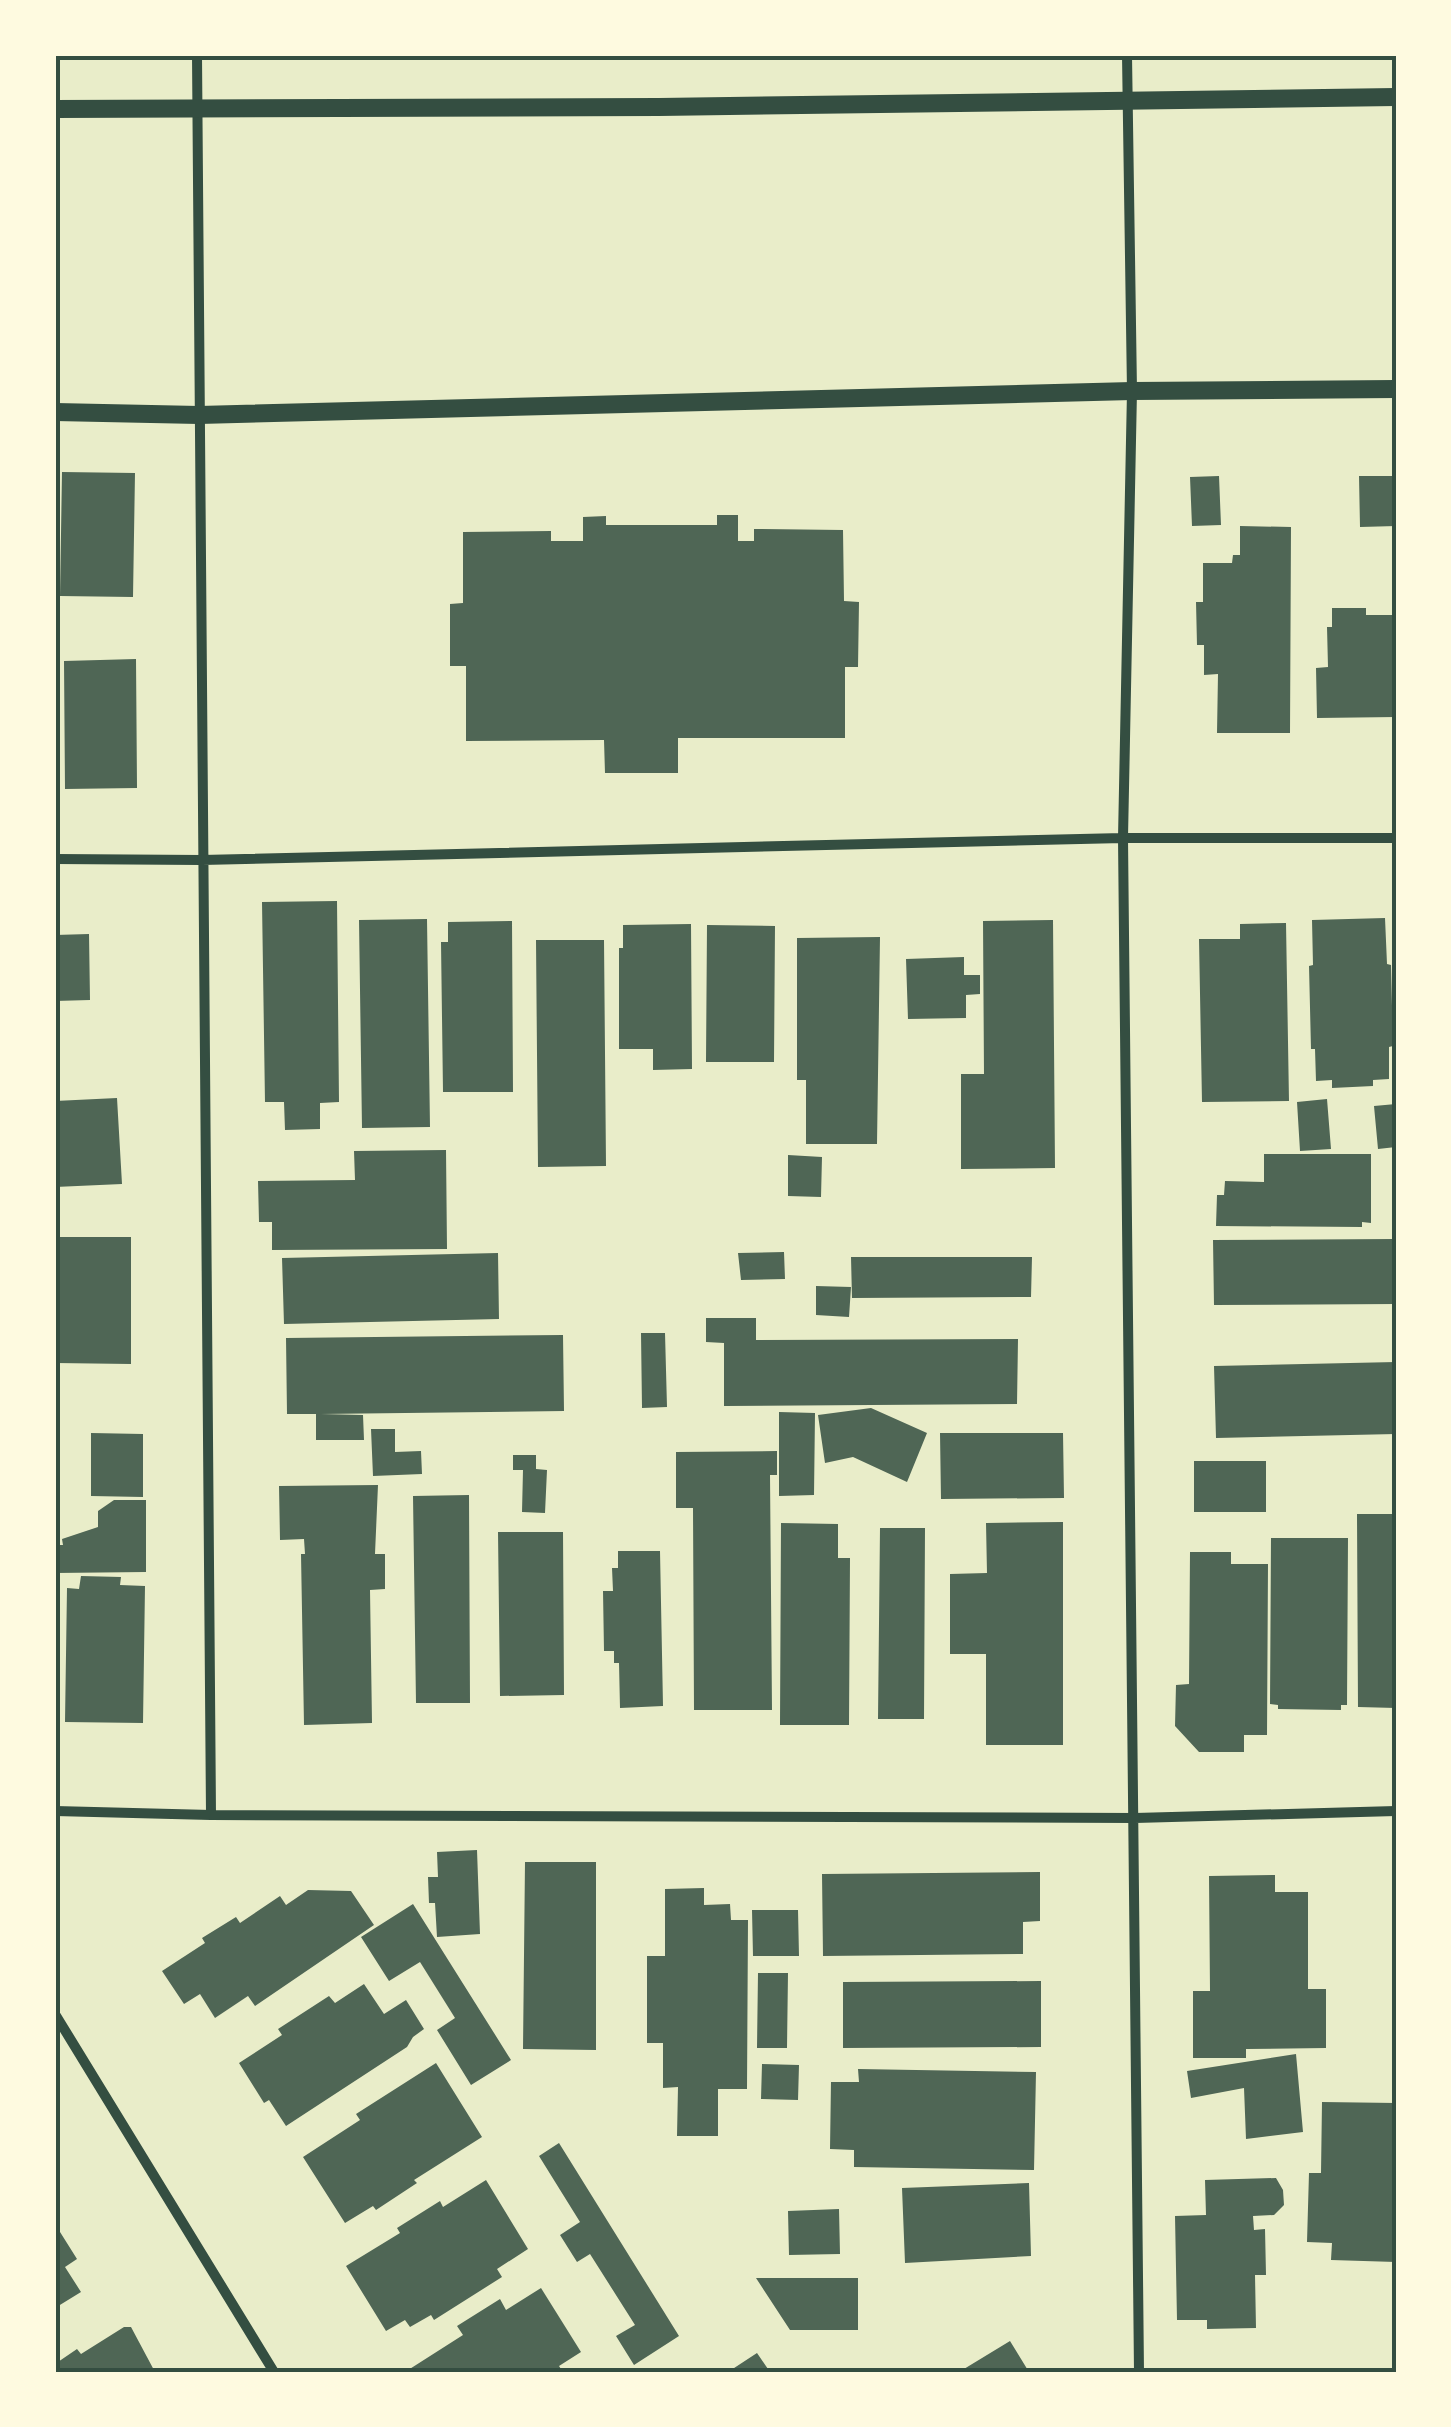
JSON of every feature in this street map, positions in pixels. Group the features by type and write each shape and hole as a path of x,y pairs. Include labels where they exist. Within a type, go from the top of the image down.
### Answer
{"street":[{"path":"196,55 212,1815"},
{"path":"1127,55 1132,391 1124,838 1139,2372"},
{"path":"55,109 659,107 1396,97"},
{"path":"55,412 199,415 1132,391 1396,389"},
{"path":"55,858 202,860 1124,838 1396,838"},
{"path":"55,1811 1136,1818 1396,1811"},
{"path":"55,2014 274,2372"}],"building":[{"path":"62,472 135,473 133,597 60,596"},
{"path":"1219,476 1221,525 1192,526 1190,477"},
{"path":"1359,476 1396,476 1396,526 1360,527"},
{"path":"717,515 738,515 738,541 754,541 754,529 843,530 844,601 859,602 858,667 845,667 845,738 678,738 678,773 605,773 604,740 466,741 466,666 450,666 450,604 463,603 463,532 551,531 551,541 583,541 583,517 606,516 606,525 717,525"},
{"path":"1240,526 1291,527 1290,733 1217,733 1218,674 1204,675 1204,645 1197,645 1196,602 1203,602 1203,563 1232,563 1233,555 1240,555"},
{"path":"1332,608 1366,608 1366,615 1396,615 1396,717 1317,718 1316,668 1328,667 1327,627 1332,627"},
{"path":"136,659 137,788 65,789 64,661"},
{"path":"337,901 339,1102 320,1103 320,1129 285,1130 284,1102 265,1102 262,902"},
{"path":"1385,918 1387,964 1391,965 1393,1046 1389,1047 1389,1079 1373,1080 1373,1086 1332,1088 1332,1080 1316,1081 1315,1049 1311,1049 1312,920"},
{"path":"427,919 430,1127 362,1128 359,920"},
{"path":"1053,920 1055,1168 961,1169 961,1074 984,1074 983,921"},
{"path":"512,921 513,1092 443,1092 441,942 448,942 448,922"},
{"path":"1286,923 1289,1101 1202,1102 1199,939 1240,939 1240,924"},
{"path":"691,924 692,1069 653,1070 653,1049 619,1049 619,948 623,948 623,925"},
{"path":"707,925 775,926 774,1062 706,1062"},
{"path":"89,934 90,1000 55,1001 55,935"},
{"path":"880,937 877,1144 806,1144 806,1080 797,1080 797,938"},
{"path":"536,940 604,940 606,1166 538,1167"},
{"path":"964,957 964,975 980,975 980,994 966,995 966,1018 908,1019 906,959"},
{"path":"117,1098 122,1184 55,1187 55,1101"},
{"path":"1327,1099 1331,1149 1300,1151 1297,1102"},
{"path":"1396,1104 1396,1147 1378,1149 1374,1106"},
{"path":"446,1150 447,1249 272,1250 272,1222 259,1222 258,1181 355,1180 354,1151"},
{"path":"1264,1154 1371,1154 1371,1223 1362,1222 1362,1227 1216,1226 1217,1195 1224,1195 1225,1181 1264,1182"},
{"path":"788,1155 822,1157 821,1197 788,1196"},
{"path":"55,1237 131,1237 131,1364 55,1363"},
{"path":"1396,1239 1396,1304 1214,1305 1213,1240"},
{"path":"784,1252 785,1279 741,1280 738,1253"},
{"path":"498,1253 499,1319 284,1324 282,1258"},
{"path":"851,1257 1032,1257 1031,1297 852,1298"},
{"path":"816,1286 851,1287 849,1317 816,1315"},
{"path":"706,1318 756,1318 756,1340 1018,1339 1017,1404 724,1406 724,1343 706,1342"},
{"path":"641,1333 665,1333 667,1407 642,1408"},
{"path":"563,1335 564,1411 321,1414 363,1415 364,1440 316,1440 316,1414 287,1414 286,1338"},
{"path":"1396,1362 1396,1434 1216,1438 1214,1366"},
{"path":"871,1408 927,1433 907,1482 853,1457 825,1463 818,1415"},
{"path":"779,1412 815,1413 814,1495 779,1496"},
{"path":"371,1429 395,1429 395,1452 421,1451 422,1474 373,1476"},
{"path":"91,1433 143,1434 143,1497 91,1496"},
{"path":"940,1433 1063,1433 1064,1498 941,1499"},
{"path":"777,1451 777,1475 770,1475 772,1710 694,1710 693,1508 676,1508 676,1452"},
{"path":"513,1455 536,1455 536,1469 547,1470 545,1513 522,1512 523,1470 513,1470"},
{"path":"1194,1461 1266,1461 1266,1512 1194,1512"},
{"path":"378,1485 375,1554 385,1554 385,1589 370,1590 372,1723 304,1725 304,1539 280,1540 279,1486"},
{"path":"469,1495 470,1703 416,1703 413,1496"},
{"path":"114,1500 146,1500 146,1572 55,1573 55,1545 63,1545 62,1539 98,1527 98,1511"},
{"path":"1357,1514 1396,1514 1396,1708 1358,1707"},
{"path":"1063,1522 1063,1745 986,1745 986,1654 950,1654 950,1574 987,1573 986,1523"},
{"path":"781,1523 838,1524 838,1558 850,1558 849,1725 780,1725"},
{"path":"880,1528 925,1528 924,1719 878,1719"},
{"path":"498,1532 563,1532 564,1695 500,1696"},
{"path":"1271,1538 1348,1538 1347,1705 1341,1705 1341,1710 1278,1709 1278,1705 1270,1704"},
{"path":"618,1551 660,1551 663,1706 620,1708 619,1663 614,1663 614,1651 604,1651 603,1591 613,1591 612,1568 618,1568"},
{"path":"1190,1552 1231,1552 1231,1564 1268,1564 1267,1735 1244,1735 1244,1752 1199,1752 1175,1726 1176,1685 1189,1684"},
{"path":"81,1576 121,1577 120,1585 145,1586 143,1723 65,1722 67,1588 79,1589"},
{"path":"477,1850 480,1934 437,1937 435,1903 429,1903 428,1877 438,1877 437,1852"},
{"path":"525,1862 596,1862 596,2050 523,2049"},
{"path":"1040,1872 1040,1921 1023,1922 1023,1954 823,1956 822,1874"},
{"path":"1275,1875 1275,1892 1308,1892 1308,1989 1326,1989 1326,2048 1246,2049 1246,2058 1193,2058 1193,1991 1210,1991 1209,1876"},
{"path":"704,1888 704,1905 730,1904 731,1920 748,1920 747,2089 718,2089 718,2136 677,2136 678,2087 663,2088 663,2043 647,2043 647,1956 665,1956 665,1889"},
{"path":"308,1890 351,1891 374,1925 255,2006 248,1996 215,2018 200,1994 184,2004 162,1971 205,1943 202,1938 236,1917 240,1923 280,1896 286,1905"},
{"path":"413,1904 511,2060 471,2085 437,2030 455,2018 420,1962 389,1981 361,1937"},
{"path":"752,1910 798,1910 799,1956 753,1956"},
{"path":"758,1973 788,1973 787,2048 757,2048"},
{"path":"1041,1981 1041,2047 843,2048 843,1982"},
{"path":"364,1984 384,2014 406,2000 424,2029 407,2047 286,2126 269,2100 264,2103 239,2063 282,2035 278,2029 329,1996 335,2003"},
{"path":"1296,2054 1303,2132 1246,2139 1244,2088 1191,2098 1187,2071"},
{"path":"436,2063 482,2137 414,2180 417,2183 376,2210 373,2206 345,2223 303,2157 360,2120 356,2114"},
{"path":"762,2064 799,2065 798,2100 761,2099"},
{"path":"858,2069 1036,2072 1034,2170 854,2167 854,2150 830,2149 831,2082 859,2082"},
{"path":"1322,2102 1396,2103 1396,2262 1331,2260 1332,2243 1307,2242 1309,2173 1321,2173"},
{"path":"559,2143 679,2336 634,2365 616,2336 635,2325 590,2254 577,2262 560,2235 580,2222 539,2156"},
{"path":"1276,2178 1283,2190 1284,2205 1274,2215 1253,2216 1254,2230 1265,2229 1266,2275 1255,2275 1256,2328 1207,2329 1207,2320 1177,2320 1175,2216 1206,2215 1205,2180"},
{"path":"486,2180 528,2249 497,2269 502,2277 434,2320 431,2315 410,2327 405,2320 386,2331 346,2266 400,2233 397,2228 440,2201 443,2207"},
{"path":"1029,2183 1031,2256 905,2263 902,2188"},
{"path":"839,2209 840,2254 789,2255 788,2211"},
{"path":"55,2224 77,2259 65,2267 81,2292 55,2308"},
{"path":"756,2278 858,2278 858,2330 790,2330"},
{"path":"541,2288 581,2352 559,2366 563,2372 405,2372 463,2335 457,2326 500,2299 506,2310"},
{"path":"124,2327 131,2327 155,2372 55,2372 55,2364 77,2349 81,2354"},
{"path":"1010,2341 1029,2372 959,2372"},
{"path":"757,2353 770,2372 728,2372"}]}
